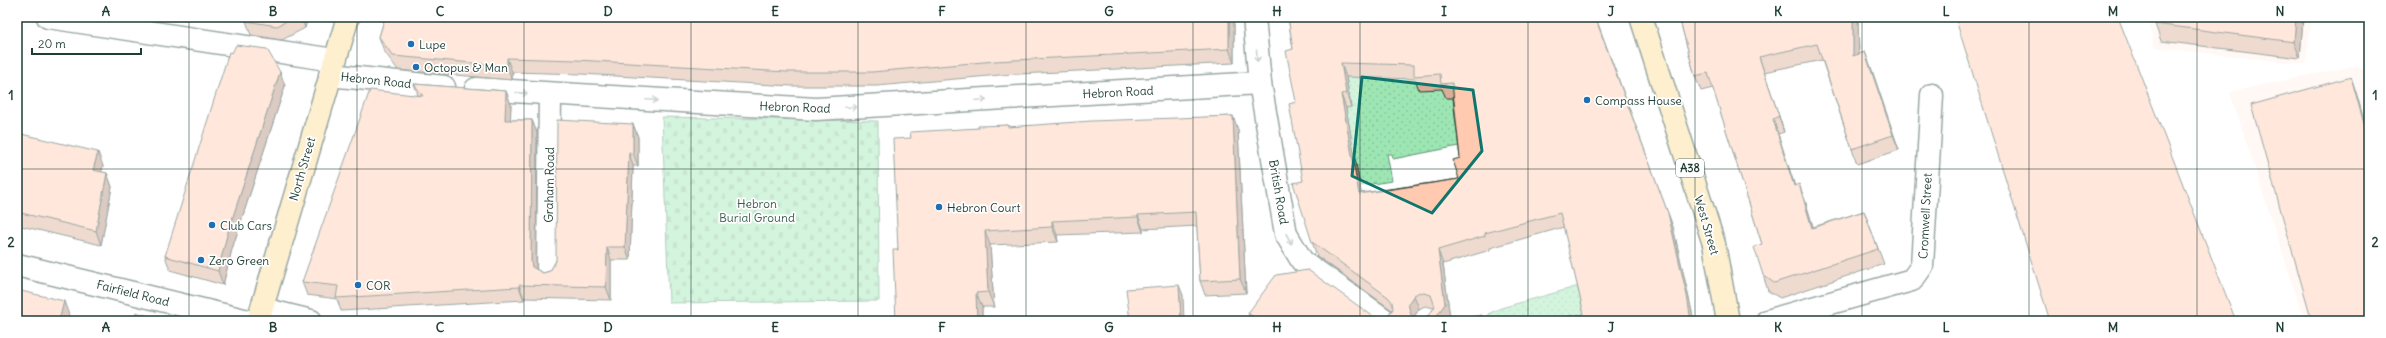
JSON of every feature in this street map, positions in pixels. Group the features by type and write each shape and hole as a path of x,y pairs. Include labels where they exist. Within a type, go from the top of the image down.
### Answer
{"main road":[{"name":"North Street","path":"256,317 348,17"},
{"name":"West Street","path":"1641,17 1714,244 1728,321"}],"street":[{"name":"Hebron Road","path":"48,17 332,67 428,86 550,95 816,109 1260,83"},
{"name":"British Road","path":"1254,17 1260,83 1286,234 1302,260 1386,321"},
{"name":"Graham Road","path":"548,274 550,95"},
{"name":"Cromwell Street","path":"1767,321 1912,280 1922,266 1932,95"},
{"name":"Fairfield Road","path":"17,265 256,317 311,321"}],"highlighted area":[{"path":"1362,77 1473,90 1482,151 1432,213 1352,176"}],"shaded area":[{"path":"2149,17 2312,17 2305,64 2154,47"},
{"path":"2354,66 2369,72 2369,321 2305,321 2230,92"}],"green space":[{"path":"1342,55 1393,78 1433,79 1457,97 1469,144 1393,159 1392,154 1387,154 1392,181 1359,186 1344,108 1351,107"},
{"name":"Hebron Burial Ground","path":"662,117 878,121 879,301 669,303"},
{"path":"1579,286 1599,321 1487,321 1488,314 1501,308"}],"building":[{"path":"248,17 295,17 277,26 246,21"},
{"path":"385,17 1229,17 1229,49 995,61 872,72 787,72 576,60 507,58 507,66 393,56 379,37"},
{"path":"1288,17 1595,17 1668,213 1687,296 1691,321 1541,321 1584,314 1560,213 1485,233 1485,236 1438,250 1445,304 1433,321 1259,321 1248,313 1276,275 1308,270 1374,317 1386,318 1393,309 1392,302 1388,297 1312,242 1293,183 1303,181 1289,104 1296,102 1286,51 1293,49","holes":["1341,63 1414,65 1414,76 1440,74 1441,84 1452,83 1460,158 1453,160 1459,179 1359,194 1341,94 1346,93","1420,292 1431,295 1435,307 1428,316 1417,319 1411,315 1408,304 1414,295"]},
{"path":"1679,17 1853,17 1853,56 1865,52 1893,135 1852,149 1817,44 1759,57 1779,116 1773,119 1794,186 1799,184 1812,228 1864,211 1878,249 1774,283 1763,275 1754,247 1762,244 1708,73 1695,76"},
{"path":"1955,17 2118,17 2236,321 2050,321"},
{"path":"2154,17 2296,17 2294,42 2155,24"},
{"path":"236,45 267,49 280,72 227,235 218,271 165,256 229,52 232,53"},
{"path":"2351,77 2369,142 2369,321 2312,321 2251,105"},
{"path":"414,84 506,91 505,120 532,120 531,261 532,267 543,273 550,271 556,261 557,120 633,124 633,153 629,152 625,247 607,247 606,287 519,285 519,287 336,298 338,286 302,282 370,90 423,96"},
{"path":"1233,116 1240,279 1200,281 1196,212 1138,215 1138,217 1052,221 1052,227 985,231 988,292 976,293 977,321 896,321 893,250 898,250 893,139 911,138 910,132 979,128 978,126 1008,125 1008,127 1091,121"},
{"path":"17,133 98,152 93,170 107,173 96,231 17,212"},
{"path":"1179,285 1181,321 1130,321 1126,289"},
{"path":"17,290 64,301 59,321 17,321"},
{"path":"136,312 165,321 133,321"},
{"path":"1482,315 1482,321 1449,321"}],"place":[{"name":"Lupe","path":"411,44"},
{"name":"Octopus & Man","path":"416,67"},
{"name":"Compass House","path":"1587,100"},
{"name":"Hebron Court","path":"939,207"},
{"name":"Club Cars","path":"212,225"},
{"name":"Zero Green","path":"201,260"},
{"name":"COR","path":"358,285"}]}
